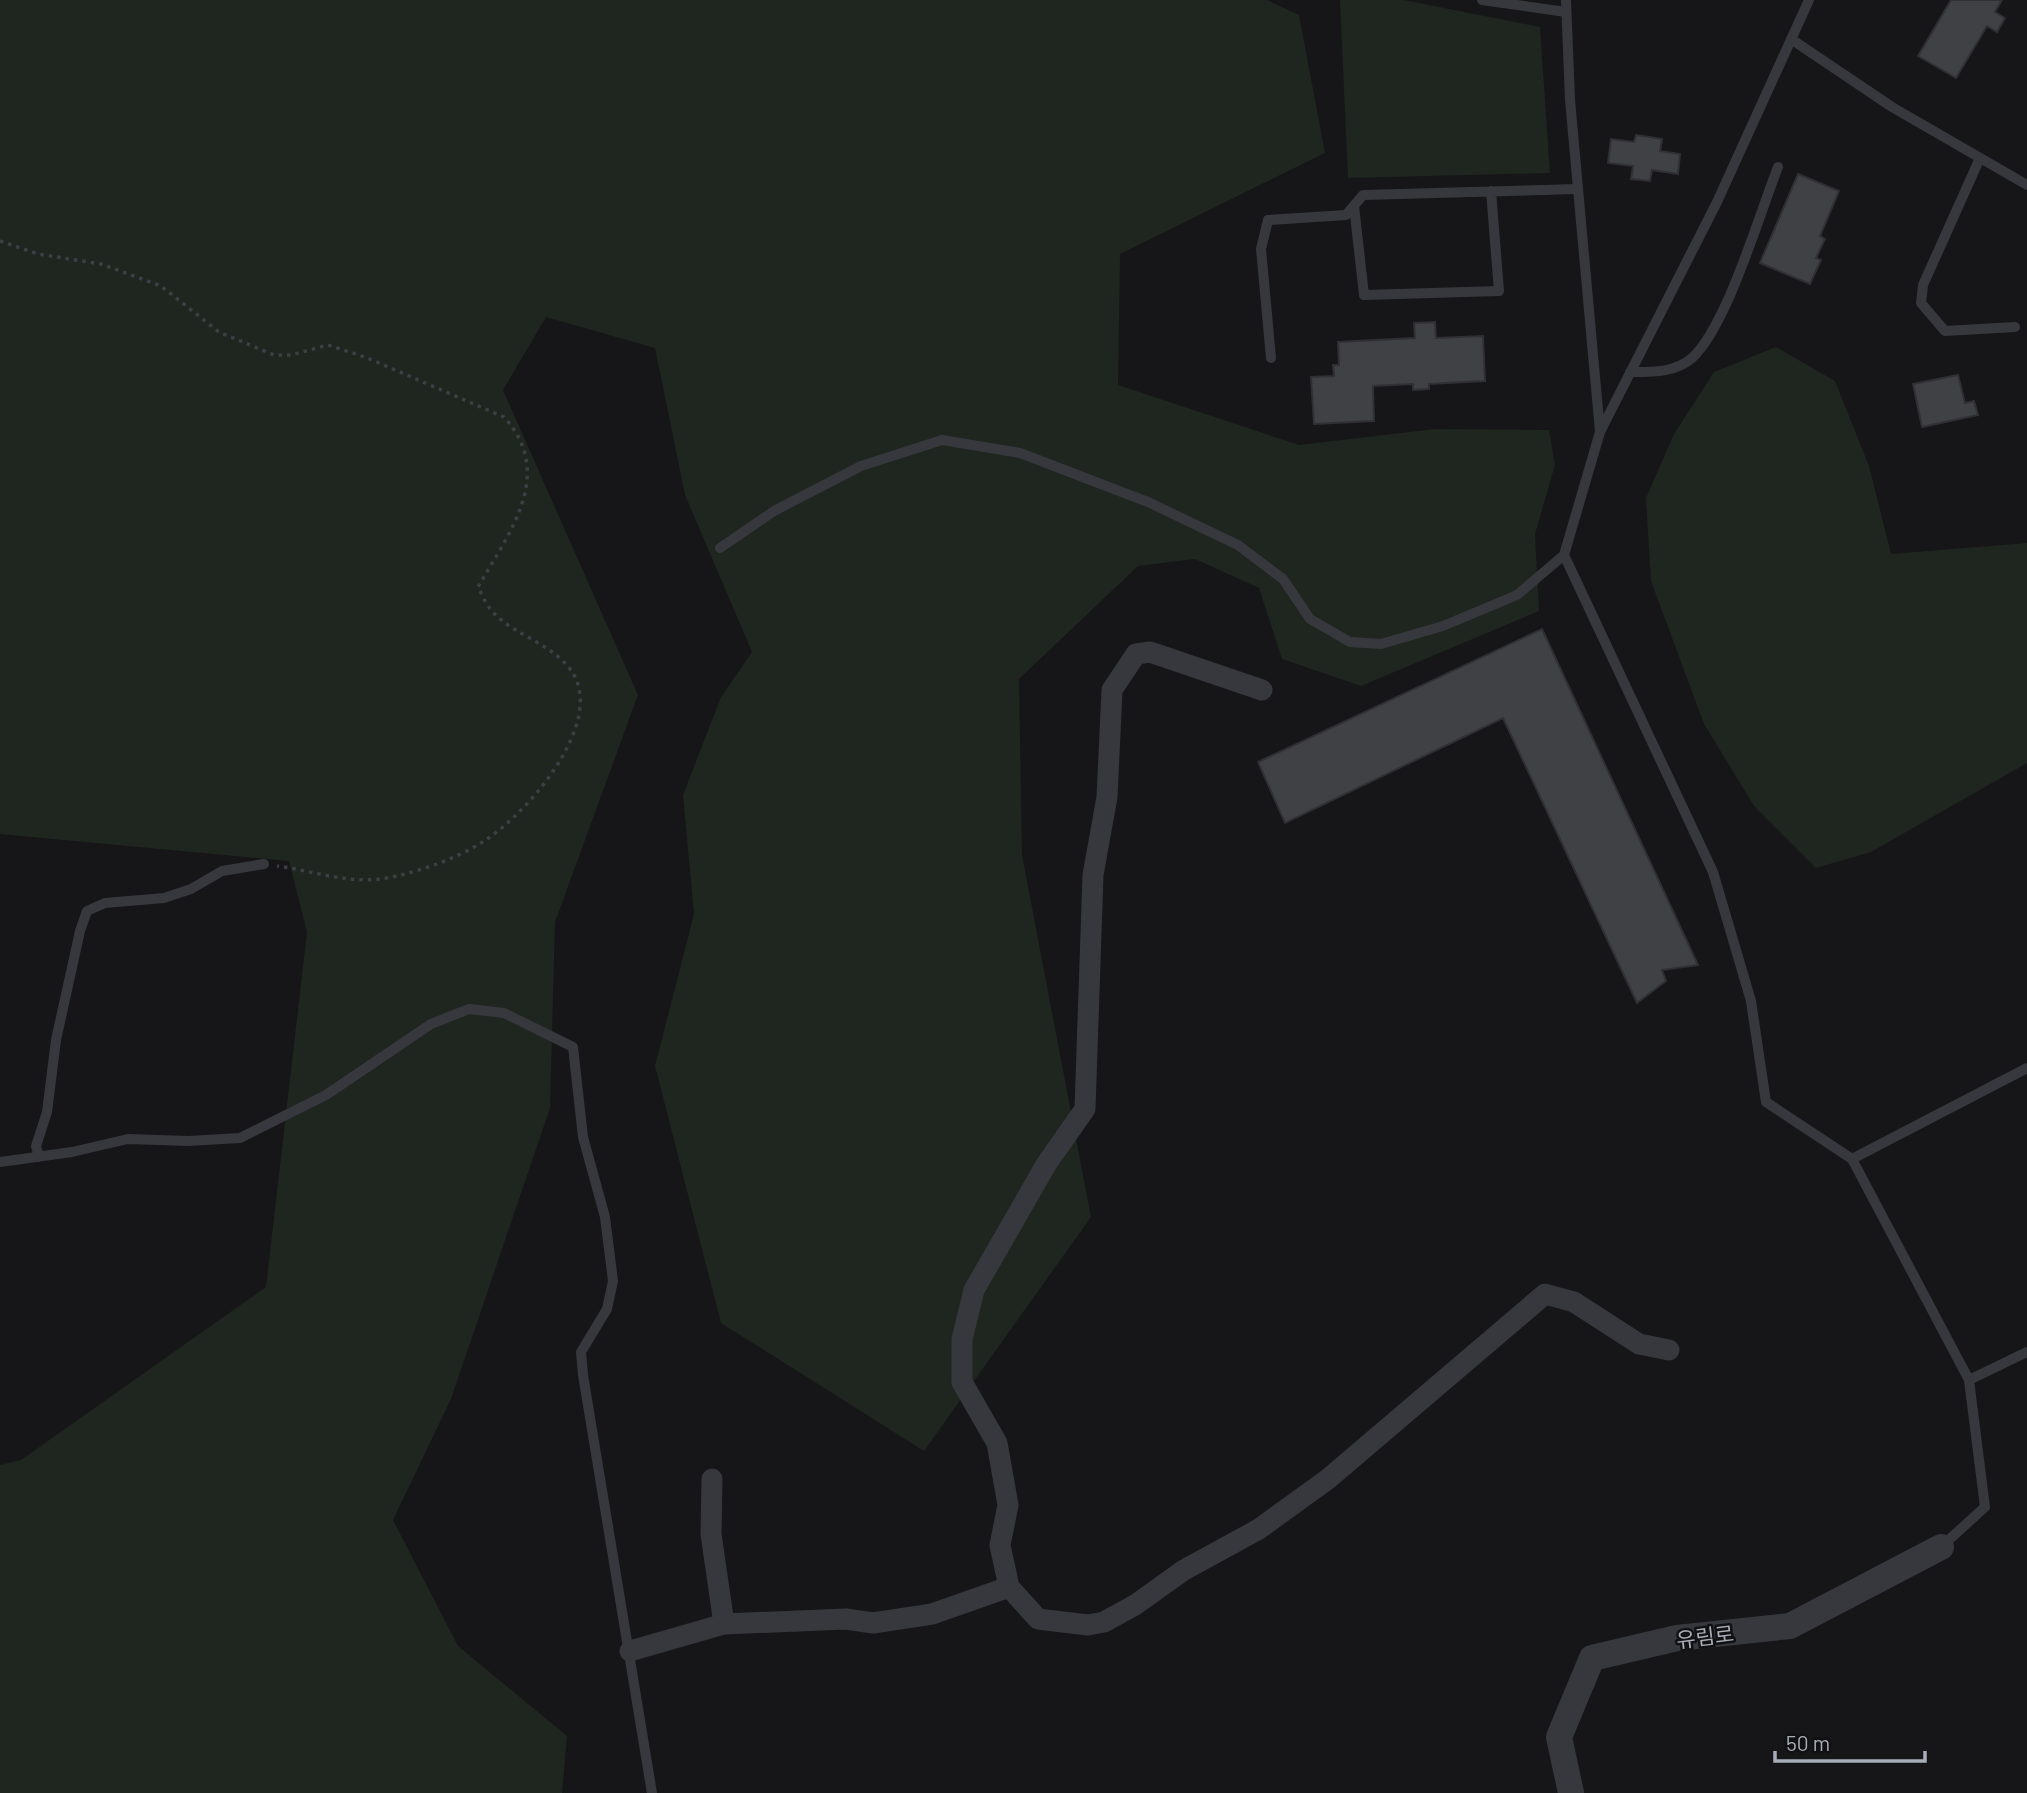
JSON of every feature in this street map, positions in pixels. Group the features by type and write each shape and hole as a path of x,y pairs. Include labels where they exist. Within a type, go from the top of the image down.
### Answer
{"street":[{"path":"1262,690 1150,652 1136,654 1112,691 1107,797 1093,875 1085,1109 1047,1163 974,1290 962,1339 962,1382 997,1443 1009,1505 1000,1545 1009,1587 1038,1619 1088,1625 1104,1622 1135,1605 1184,1570 1259,1529 1328,1479 1545,1294 1574,1302 1639,1344 1669,1350"},
{"path":"712,1479 711,1534 724,1623"},
{"name":"유림로","path":"1571,1793 1559,1737 1592,1658 1677,1638 1790,1626 1941,1547"},
{"path":"629,1651 724,1623 846,1619 873,1623 932,1614 1009,1587"}],"lane":[{"path":"1482,0 1566,6 1578,189 1600,432"},
{"path":"720,548 774,511 861,466 942,440 1020,453 1148,502 1238,545 1283,579 1310,619 1350,642 1381,644 1443,626 1517,595 1564,555 1600,432 1717,202 1809,0"},
{"path":"1791,39 1892,107 2027,185"},
{"path":"1980,158 1923,285 1921,303 1945,331 2015,327"},
{"path":"1630,372 1663,372 1691,359 1717,324 1778,167"},
{"path":"1271,358 1261,249 1268,220 1346,215 1363,195 1578,189"},
{"path":"1354,206 1364,295 1499,291 1491,191"},
{"path":"1564,555 1713,872 1751,1002 1766,1102 1852,1159 1969,1380 1985,1507 1941,1547"},
{"path":"39,1157 36,1146 47,1112 56,1040 80,931 87,911 105,903 164,898 191,889 222,871 264,864"},
{"path":"0,1162 128,1139 188,1141 240,1138 326,1094 431,1024 469,1009 504,1013 573,1047 583,1137 605,1217 613,1282 607,1309 581,1352 583,1375 652,1793"},
{"path":"1852,1159 2027,1068"},
{"path":"1969,1380 2027,1352"}],"path":[{"path":"0,241 38,254 101,264 161,286 219,332 274,355 291,355 328,345 365,357 503,417 518,434 525,456 524,504 478,587 491,611 551,651 569,668 580,694 576,731 561,764 511,820 481,843 440,862 391,878 352,880 264,864"}],"shaded area":[{"path":"0,0 1267,0 1299,15 1325,153 1120,254 1118,385 1299,445 1435,429 1549,430 1555,465 1535,534 1539,611 1361,686 1282,659 1259,588 1195,559 1138,566 1019,679 1022,855 1091,1217 924,1451 721,1323 655,1066 694,914 683,795 721,697 752,652 685,495 655,348 546,317 503,390 638,695 555,922 550,1108 451,1399 393,1520 458,1646 567,1736 562,1793 0,1793 0,1465 21,1460 266,1287 307,932 289,861 0,834"},
{"path":"1340,0 1404,0 1540,27 1550,173 1348,178"},
{"path":"1776,347 1835,381 1869,466 1891,554 2027,543 2027,763 1871,852 1816,868 1754,806 1704,724 1651,581 1646,498 1674,434 1714,372"}],"building":[{"path":"1951,0 2002,0 1995,12 2005,18 1997,32 1987,26 1956,78 1918,56"},
{"path":"1636,135 1662,139 1660,151 1680,154 1678,174 1652,170 1650,181 1631,179 1633,166 1608,163 1611,139 1634,142"},
{"path":"1798,174 1839,191 1820,236 1825,239 1816,258 1821,260 1810,284 1760,263"},
{"path":"1435,322 1436,338 1483,336 1485,381 1429,384 1429,389 1413,390 1413,384 1373,386 1374,421 1314,424 1311,377 1334,376 1333,365 1339,365 1338,342 1415,338 1414,323"},
{"path":"1958,375 1965,403 1974,401 1978,415 1922,427 1913,384"},
{"path":"1542,629 1698,965 1662,970 1666,981 1637,1003 1503,718 1285,823 1258,762"}]}
